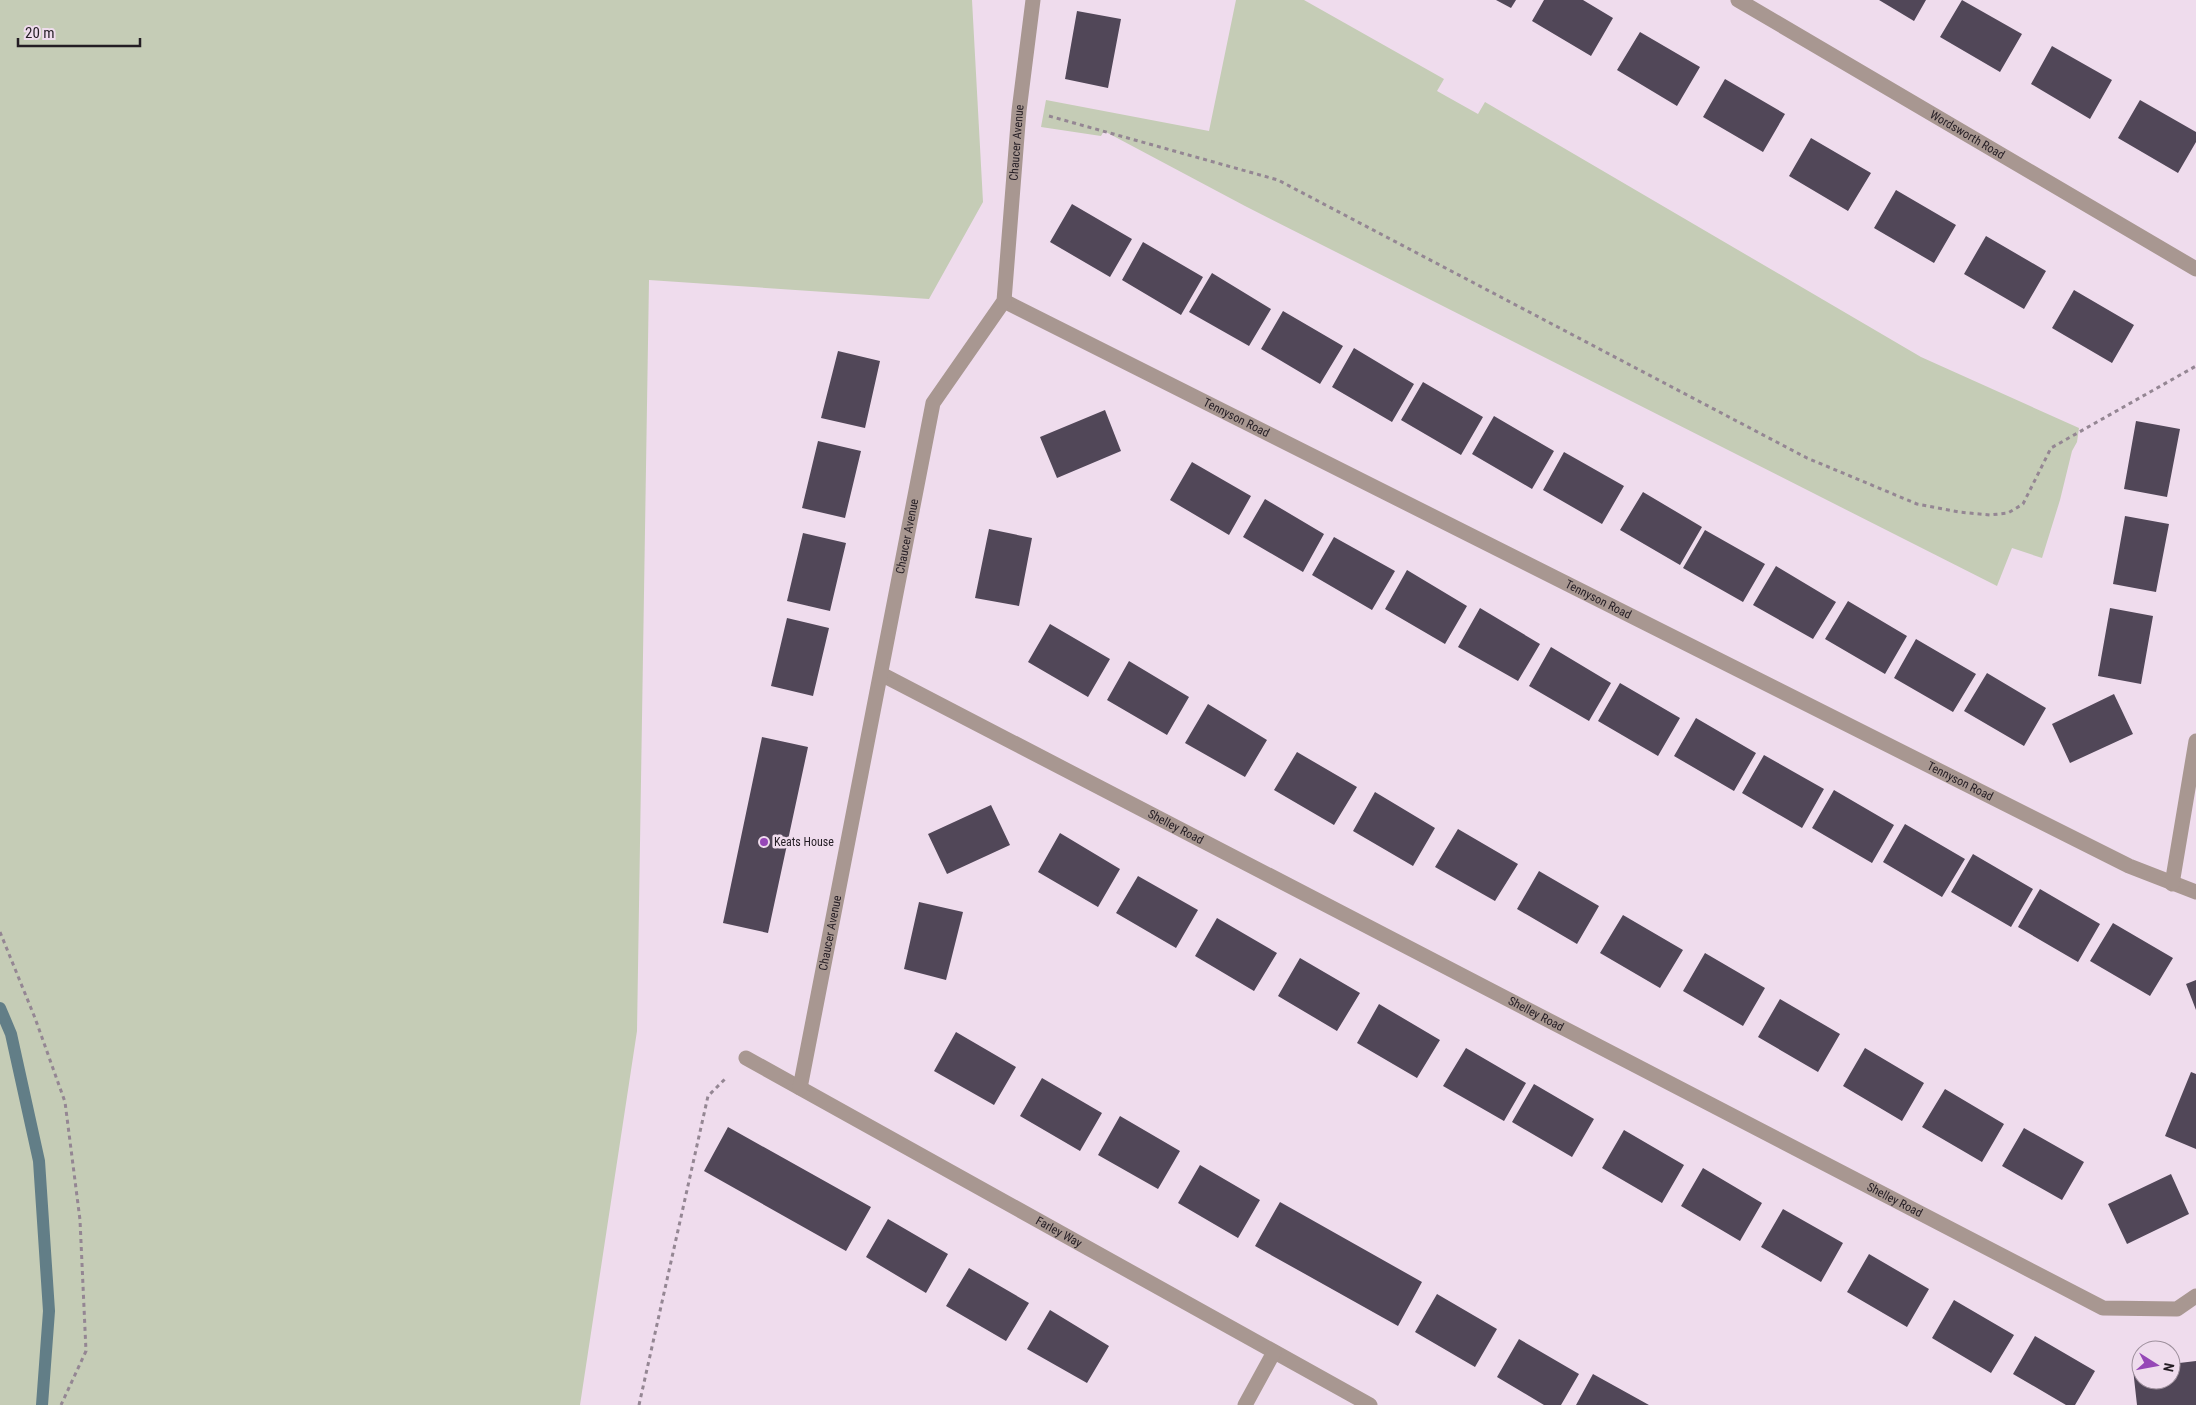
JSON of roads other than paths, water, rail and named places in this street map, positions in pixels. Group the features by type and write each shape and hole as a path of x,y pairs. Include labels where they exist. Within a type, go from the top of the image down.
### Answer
{"street":[{"name":"Chaucer Avenue","path":"800,1088 933,403 1004,301 1019,111 1032,0"},
{"name":"Wordsworth Road","path":"1738,0 2196,269"},
{"name":"Tennyson Road","path":"1004,301 2120,862 2196,892"},
{"name":"Shelley Road","path":"881,674 2103,1308 2177,1309 2196,1296"},
{"path":"2172,884 2196,741"},
{"name":"Farley Way","path":"746,1058 1370,1405"},
{"path":"1245,1405 1274,1352"}],"waterway":[{"path":"0,1008 11,1034 39,1161 49,1311 42,1405"}],"place":[{"name":"Keats House","path":"764,842"}]}
